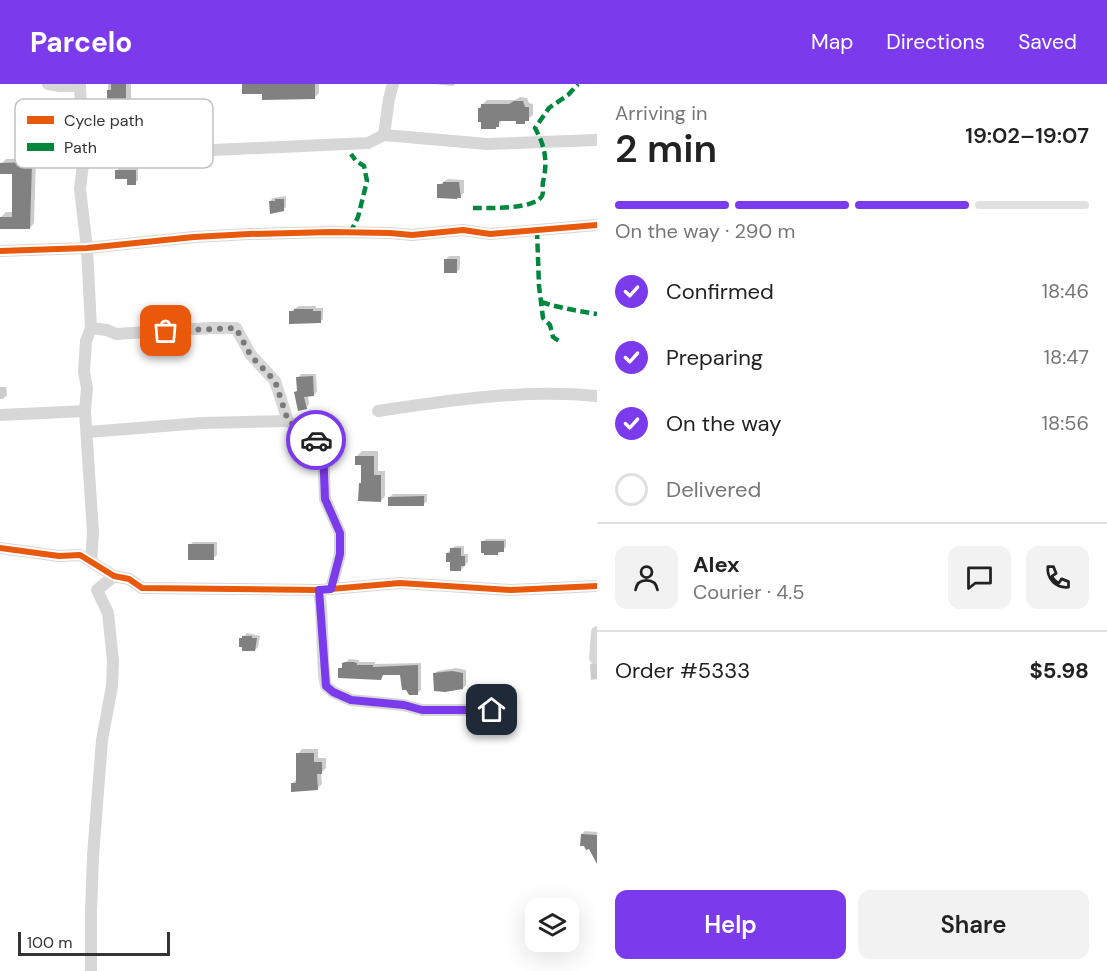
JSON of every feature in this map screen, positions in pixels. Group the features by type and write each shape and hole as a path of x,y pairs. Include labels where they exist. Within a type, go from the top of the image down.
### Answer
{"street":[{"path":"48,84 80,85"},
{"path":"384,135 388,99 393,84"},
{"path":"213,150 368,143 384,135 487,144 597,140"},
{"path":"81,168 80,189 87,248 91,328 86,341 84,372 87,388 85,411 93,533 92,561"},
{"path":"0,250 87,248 249,234 331,232 390,233 412,236 463,230 490,234 597,225"},
{"path":"91,328 116,334 236,328 251,356 275,381 288,421"},
{"path":"378,411 504,395 567,393 597,396"},
{"path":"0,415 85,411"},
{"path":"88,432 202,423 288,421 314,437 323,447 325,499 340,533 340,554 325,589 321,607 326,686 333,692 351,700 404,705 422,710 492,710"},
{"path":"0,548 59,556 80,555 114,576 129,579 142,588 325,589 400,583 511,590 597,586"},
{"path":"92,971 93,856 102,740 112,686 113,661 108,613 98,590 114,576"},
{"path":"595,658 597,632"}],"building":[{"path":"111,84 126,84 126,99 107,99 107,90 111,90"},
{"path":"242,84 315,84 315,99 262,100 262,94 242,94"},
{"path":"514,101 523,101 525,107 529,107 529,121 525,121 525,124 516,124 516,121 499,121 499,127 496,129 481,129 481,122 478,122 478,108 481,108 481,104 509,104"},
{"path":"0,163 15,163 15,168 32,168 30,229 0,229 0,217 12,217 12,174 0,174"},
{"path":"115,170 136,170 136,185 127,185 127,179 115,179"},
{"path":"443,182 459,182 461,198 437,198 437,184 443,184"},
{"path":"275,199 284,199 284,211 270,214 269,201 275,201"},
{"path":"444,259 457,259 457,273 444,273"},
{"path":"294,309 321,311 321,323 289,324 289,311 294,311"},
{"path":"313,376 314,396 304,397 307,409 298,411 294,392 297,391 296,377"},
{"path":"355,456 374,456 374,475 381,475 381,502 358,501 361,465 355,465"},
{"path":"424,496 424,506 388,506 388,497"},
{"path":"481,541 504,541 504,552 498,552 498,555 484,555 481,553"},
{"path":"188,544 214,544 214,560 188,560"},
{"path":"450,548 461,548 461,556 465,556 465,566 461,566 461,571 450,571 450,562 446,562 446,553 450,553"},
{"path":"242,636 257,638 255,651 242,651 242,647 239,647 239,638"},
{"path":"342,663 373,665 373,667 418,665 418,695 409,695 406,690 402,690 400,675 383,675 381,680 338,678 338,668 342,668"},
{"path":"452,671 463,673 463,689 434,691 433,673"},
{"path":"296,753 314,753 314,762 322,762 322,774 317,774 318,790 291,792 291,783 296,783"},
{"path":"581,834 597,835 597,864 589,849 586,850 584,846 580,846"}],"marked path":[{"path":"473,208 520,206 537,201 542,196 545,160 543,147 535,128 549,108 568,95 578,84"},
{"path":"350,233 358,217 367,181 364,166 351,154"},
{"path":"537,230 539,286 543,318 550,325 553,337 559,341"},
{"path":"541,302 597,314"}],"cycle path":[{"path":"0,251 87,248 249,234 331,232 412,235 463,230 490,234 597,225"},
{"path":"0,548 59,556 80,555 114,576 129,579 142,588 319,590 400,583 511,590 597,586"}],"way so far":[{"path":"166,331 236,328 251,356 275,381 288,421 316,440"}],"route":[{"path":"316,440 323,447 325,499 340,533 340,554 331,589 319,590 326,686 333,692 351,700 404,705 422,710 492,710"}]}
